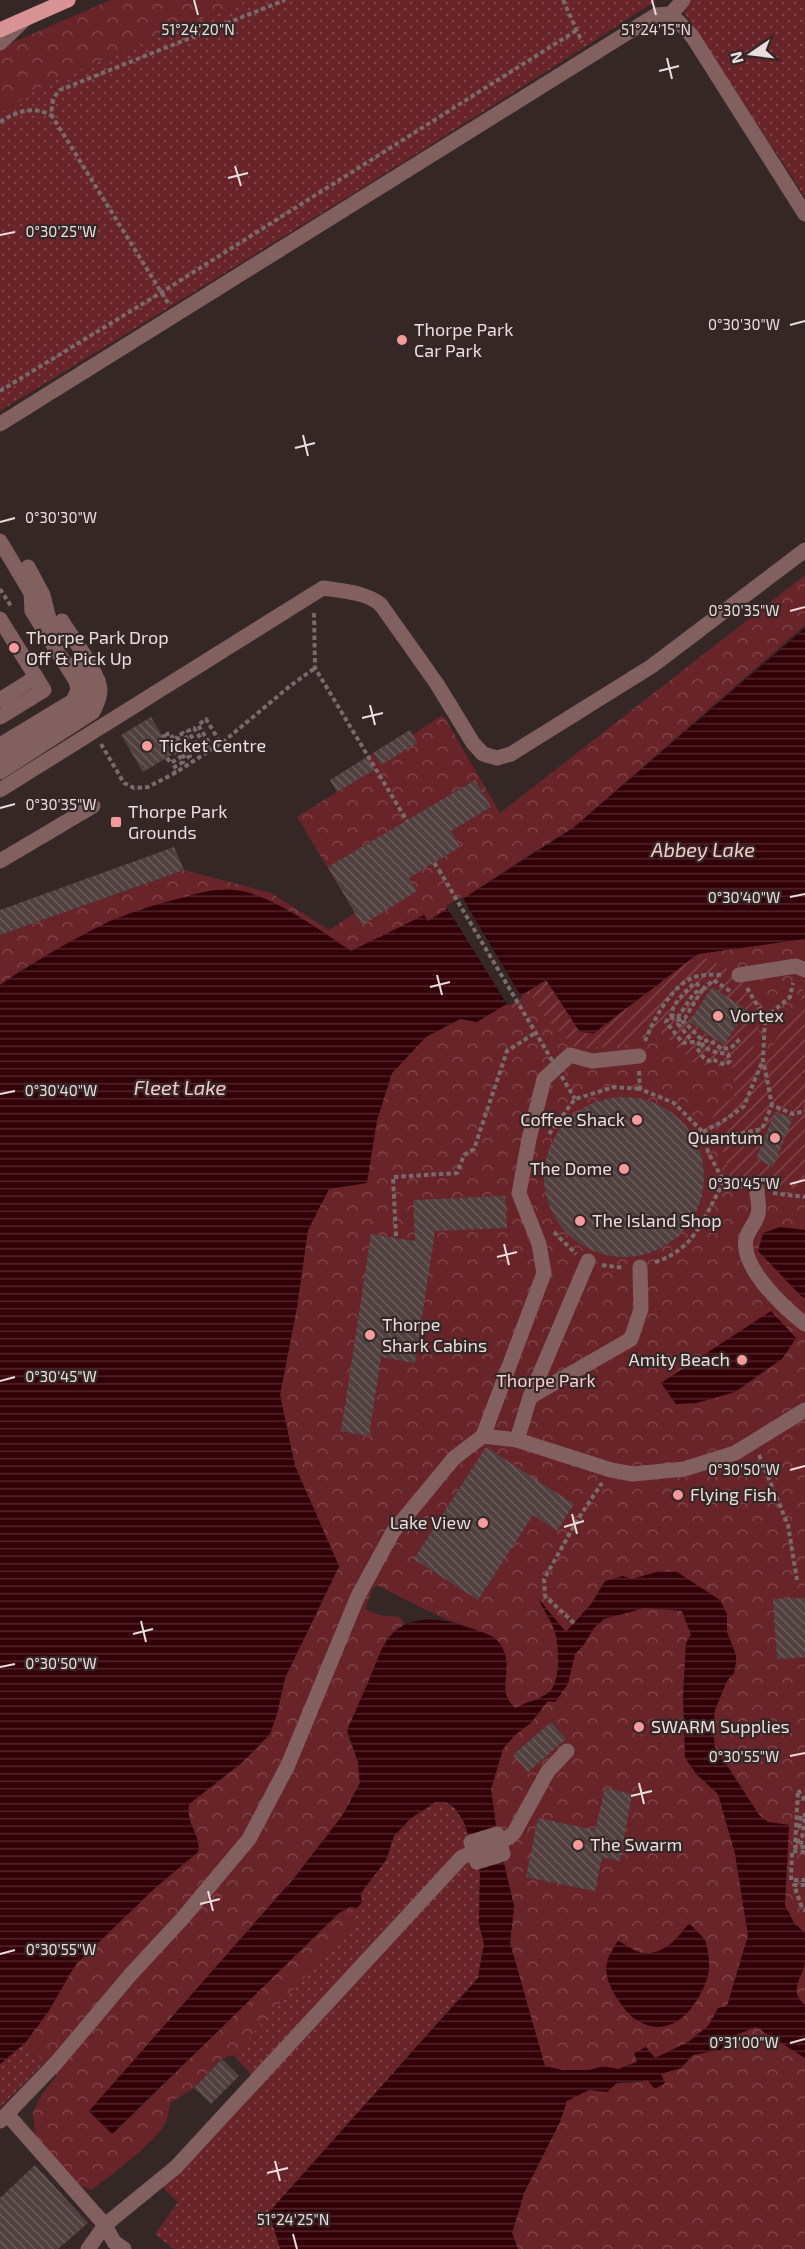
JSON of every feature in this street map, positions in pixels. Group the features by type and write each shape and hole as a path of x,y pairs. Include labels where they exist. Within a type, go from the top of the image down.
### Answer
{"main road":[{"path":"0,30 68,0"}],"street":[{"path":"0,424 588,56 656,15 671,14 683,0"},
{"path":"671,14 692,36 805,214"},
{"path":"0,43 27,17"},
{"path":"0,541 31,594 32,611 76,681 78,690 73,701 0,745"},
{"path":"0,783 321,585 376,601 381,605 438,684 473,743 483,754 497,758 511,754 652,666 805,550"},
{"path":"0,760 78,709 90,692 86,679 49,619 43,595 28,567"},
{"path":"0,790 309,597 321,585"},
{"path":"0,619 40,684"},
{"path":"0,772 93,712 98,704 100,690 97,677 62,621"},
{"path":"0,700 40,684"},
{"path":"0,717 40,684"},
{"path":"0,861 93,806"},
{"path":"739,975 800,968"},
{"path":"124,2249 114,2242 105,2225 3,2117 56,2063 249,1839 288,1765 358,1596 393,1532 454,1458 483,1436 544,1273 539,1244 519,1193 544,1079 570,1055 592,1061 639,1056"},
{"path":"751,1189 759,1213 746,1239 745,1254 753,1270 784,1308 805,1324"},
{"path":"517,1440 530,1397 588,1261"},
{"path":"530,1397 631,1339 642,1309 640,1267"},
{"path":"483,1436 517,1440 611,1470 633,1473 684,1469 735,1453 805,1410"},
{"path":"88,2249 105,2225 176,2167 461,1857 473,1850 477,1862 503,1854 499,1842 514,1833 548,1771 567,1750"}],"path":[{"path":"176,315 52,116 51,106 54,96 60,90 285,0"},
{"path":"563,0 588,56"},
{"path":"0,391 162,292 577,30"},
{"path":"0,122 10,115 31,109 52,116"},
{"path":"309,597 314,604 315,668 407,821"},
{"path":"99,740 124,783 134,788 148,787 221,744 315,668"},
{"path":"162,737 165,736 174,753 177,751 167,734 170,733 185,759 190,756 177,736 183,733 196,753 200,750 188,731 194,728 206,747 210,744 198,725 206,719 221,744"},
{"path":"167,758 171,763 180,757 183,762 173,768 175,773"},
{"path":"434,863 575,1099"},
{"path":"765,1018 790,997 800,968"},
{"path":"719,1138 762,1129 772,1105 763,1060 765,1018 739,975"},
{"path":"739,975 729,991 713,980 705,988 694,983 676,1001 672,1010 671,1015 678,1017 694,993 702,990 685,1018 678,1020 669,1017 666,1022 683,1043 687,1044 693,1042 678,1024 684,1022 701,1039 697,1048 702,1057 725,1065 730,1061 728,1054 703,1047 702,1042 709,1040 722,1049 731,1048 740,1039"},
{"path":"640,1089 639,1056 653,1021 677,987 697,976 739,975"},
{"path":"396,1236 393,1177 457,1173 464,1155 474,1149 507,1051 535,1033"},
{"path":"703,1132 744,1106 763,1060"},
{"path":"547,1136 575,1099 614,1087 640,1089 674,1102 703,1132 708,1152 724,1182 751,1189"},
{"path":"772,1105 793,1114 805,1111"},
{"path":"551,1228 571,1250 588,1261 618,1269 640,1267 662,1260 683,1247 699,1230 724,1182"},
{"path":"752,1442 760,1455 788,1525 797,1580"},
{"path":"574,1623 545,1596 544,1579 578,1519 611,1470"},
{"path":"805,1800 798,1790 795,1847 805,1850"},
{"path":"801,1815 805,1816 801,1845 798,1843 801,1815"},
{"path":"805,1850 792,1851 791,1880 805,1880"},
{"path":"805,1884 794,1885 805,1911"}],"green space":[{"path":"111,0 248,0 45,84 0,113 0,48"},
{"path":"248,0 657,0 248,259 0,411 0,113 45,84"},
{"path":"676,0 805,0 805,197"},
{"name":"Thorpe Park","path":"805,575 805,625 573,828 463,899 521,995 547,980 594,1033 698,954 805,939 805,2249 518,2249 512,2233 524,2193 560,2122 510,1943 514,1906 497,1834 491,1789 515,1708 506,1694 506,1663 498,1642 492,1637 436,1614 377,1585 372,1589 365,1609 378,1615 399,1617 405,1624 386,1640 348,1736 358,1762 360,1783 342,1816 295,1877 89,2112 113,2134 339,1913 350,1907 353,1924 233,2055 222,2059 194,2088 170,2103 166,2122 154,2138 91,2190 78,2184 35,2135 33,2112 42,2094 57,2076 26,2042 76,1964 155,1888 198,1852 198,1841 189,1818 189,1804 259,1747 277,1714 285,1678 339,1567 295,1466 280,1395 297,1307 308,1230 329,1189 377,1120 392,1073 426,1037 460,1019 477,1022 506,1004 424,916 351,951 308,922 111,920 21,970 0,985 0,935 184,870 271,893 329,930 355,913 297,817 337,792 330,780 410,730 413,734 443,715 500,813"},
{"path":"698,954 739,975 757,1005 759,1032 752,1051 768,1055 784,1024 799,1010 805,979 805,1189 756,1186 730,1177 712,1112 734,1097 734,1068 697,1064 659,1031 623,1046 576,1048 546,1018 528,990 547,980 579,1032 594,1033"},
{"path":"436,1802 446,1802 458,1811 464,1822 480,1873 479,1924 484,1943 478,1978 269,2212 280,2249 174,2249 155,2234 178,2202 163,2188 256,2079 233,2055 352,1924 350,1907 361,1898 361,1893 386,1860 394,1836 411,1818"},
{"path":"26,2042 45,2062 0,2108 0,2064"}],"water":[{"name":"Fleet Lake","path":"805,628 805,939 698,954 594,1033 580,1032 546,980 477,1022 460,1019 426,1037 392,1073 377,1120 367,1183 329,1189 308,1230 297,1307 280,1395 295,1466 339,1566 285,1678 270,1734 243,1762 189,1804 189,1818 198,1841 198,1852 155,1888 76,1964 48,2012 26,2042 0,2064 0,985 54,951 111,921 155,905 214,890 235,890 265,898 311,924 351,951 424,915 428,921 573,828"},
{"path":"780,1227 805,1230 805,1298 758,1251 763,1233"},
{"path":"771,1311 796,1338 783,1358 735,1392 697,1403 676,1404 661,1383"},
{"path":"660,1571 677,1572 720,1600 727,1614 727,1632 736,1655 736,1662 734,1673 727,1681 715,1710 713,1731 715,1747 760,1816 768,1822 789,1825 785,1905 794,1923 805,1933 805,1962 797,1994 805,2005 805,2058 756,2027 736,2035 720,2050 693,2055 681,2068 661,2074 665,2083 655,2089 647,2080 617,2083 607,2092 589,2090 567,2101 560,2122 524,2193 512,2233 518,2249 280,2249 269,2212 478,1978 484,1943 479,1924 480,1873 464,1822 454,1807 446,1802 436,1802 411,1818 394,1836 386,1860 361,1893 363,1901 357,1908 350,1907 339,1913 112,2134 89,2111 295,1877 342,1816 360,1783 358,1762 347,1730 381,1650 393,1633 401,1627 420,1620 440,1620 493,1637 501,1645 505,1655 506,1694 515,1708 549,1692 556,1680 558,1654 555,1632 538,1598 566,1632 591,1604 605,1581 623,1576 632,1579","holes":["645,1608 682,1611 691,1635 686,1642 683,1696 685,1758 697,1775 718,1794 735,1854 748,1935 727,2006 718,2008 708,2026 688,2042 655,2058 646,2047 634,2053 637,2062 618,2069 604,2066 589,2070 563,2070 545,2066 510,1943 514,1906 497,1834 491,1789 503,1749 515,1735 531,1723 548,1701 555,1702 568,1684 575,1654 594,1628 604,1619"]},
{"path":"689,1923 707,1945 709,1969 707,1979 691,2008 680,2019 669,2025 657,2027 645,2024 633,2017 622,2006 613,1991 606,1971 610,1954 618,1941 643,1953 658,1951 675,1940"}],"pier":[{"path":"462,897 522,998 508,1006 446,906"}],"building":[{"name":"Ticket Centre","path":"151,717 173,754 143,772 121,735"},
{"path":"410,730 417,743 381,765 373,753"},
{"path":"367,757 374,770 337,792 330,780"},
{"path":"475,780 491,807 451,831 460,847 409,878 417,891 362,925 328,867"},
{"path":"174,847 184,870 0,935 0,910"},
{"name":"Vortex","path":"712,987 747,1010 724,1045 689,1022"},
{"name":"The Dome","path":"624,1097 654,1104 668,1111 680,1121 690,1133 697,1147 704,1177 697,1207 690,1221 680,1233 668,1243 654,1250 624,1257 594,1250 580,1243 568,1233 558,1221 551,1207 544,1177 551,1147 558,1133 568,1121 580,1111 594,1104"},
{"name":"Quantum","path":"775,1112 793,1118 773,1167 756,1158"},
{"path":"505,1196 507,1228 435,1231 415,1363 381,1357 369,1436 341,1431 371,1234 415,1241 413,1200"},
{"name":"Lake View","path":"486,1447 574,1504 557,1531 533,1515 478,1600 414,1559"},
{"path":"805,1598 805,1657 777,1659 773,1599"},
{"path":"551,1722 566,1739 528,1772 513,1755"},
{"name":"The Swarm","path":"605,1788 632,1794 620,1861 602,1857 595,1891 526,1877 538,1818 595,1830"},
{"path":"222,2059 239,2076 211,2104 194,2088"},
{"path":"35,2165 88,2223 58,2249 0,2249 0,2198"}],"place":[{"name":"Thorpe Park Car Park","path":"402,340"},
{"name":"Thorpe Park Drop Off & Pick Up","path":"14,648"},
{"name":"Ticket Centre","path":"147,746"},
{"name":"Thorpe Park Grounds","path":"116,822"},
{"name":"Vortex","path":"718,1016"},
{"name":"Coffee Shack","path":"637,1120"},
{"name":"Quantum","path":"775,1138"},
{"name":"The Dome","path":"624,1169"},
{"name":"The Island Shop","path":"580,1221"},
{"name":"Thorpe Shark Cabins","path":"370,1335"},
{"name":"Amity Beach","path":"742,1360"},
{"name":"Flying Fish","path":"678,1495"},
{"name":"Lake View","path":"483,1523"},
{"name":"SWARM Supplies","path":"639,1727"},
{"name":"The Swarm","path":"578,1845"}],"water label":[{"name":"Abbey Lake","path":"703,850"}]}
